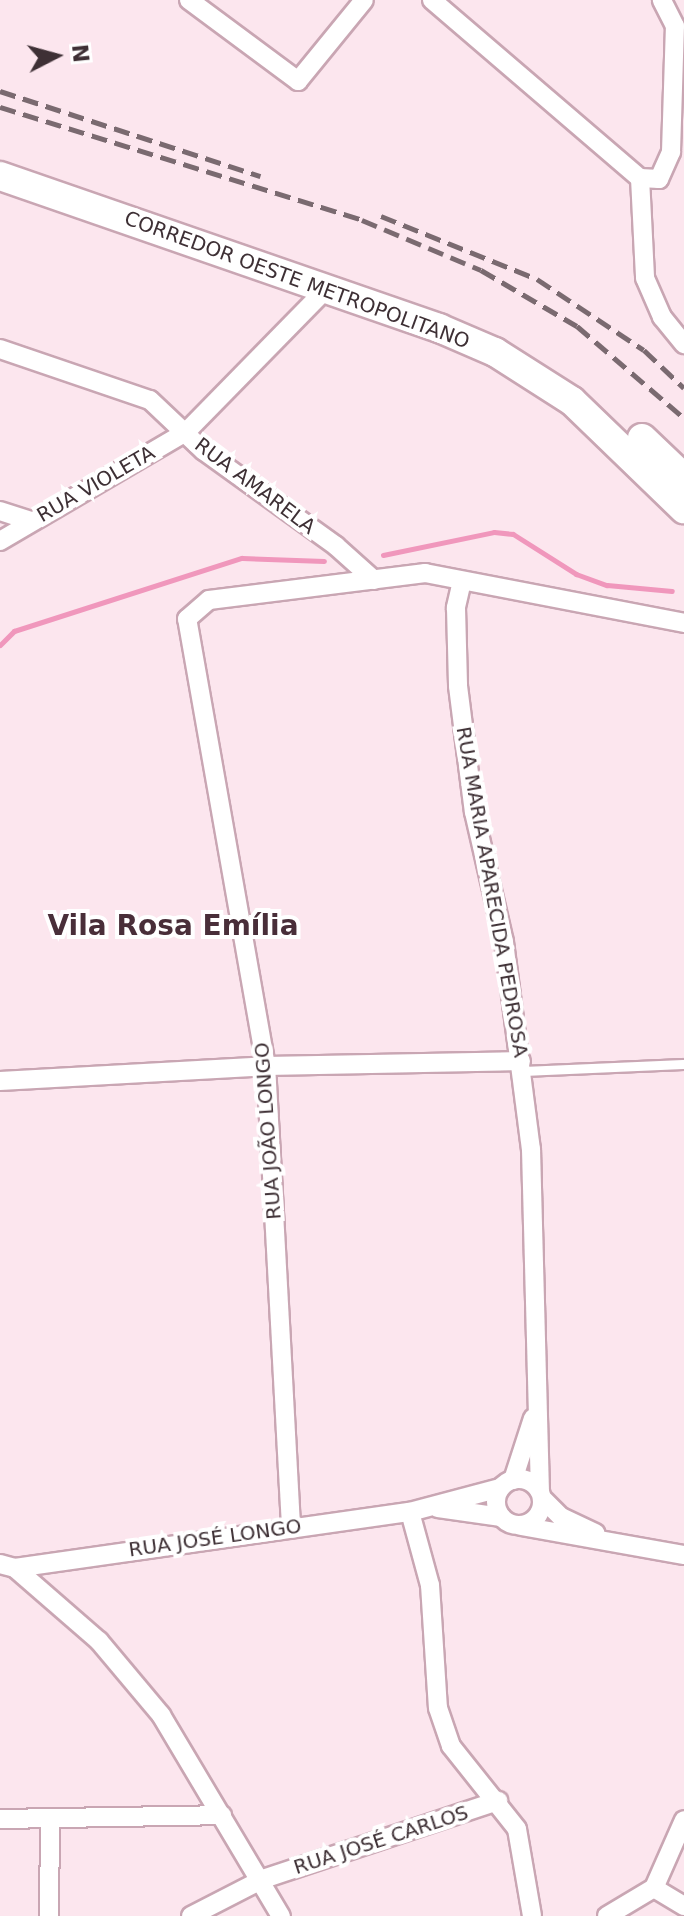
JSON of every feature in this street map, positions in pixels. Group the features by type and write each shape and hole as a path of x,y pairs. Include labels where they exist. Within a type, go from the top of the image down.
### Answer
{"main road":[{"path":"0,163 340,276 508,339 624,422 684,478"},
{"name":"CORREDOR OESTE METROPOLITANO","path":"0,176 439,328 533,373 635,456 684,509"}],"street":[{"path":"189,0 298,81 364,0"},
{"path":"432,0 640,178 659,179 671,152 675,26 662,0"},
{"path":"640,178 645,278 662,317 684,344"},
{"name":"RUA VIOLETA","path":"0,541 186,432 326,289"},
{"name":"RUA AMARELA","path":"0,349 150,400 374,580"},
{"path":"0,511 30,521"},
{"path":"374,580 425,573 684,623"},
{"name":"RUA JOÃO LONGO","path":"291,1526 266,1066 187,637 187,619 200,604 374,580"},
{"name":"RUA MARIA APARECIDA PEDROSA","path":"462,581 456,608 458,686 474,812 504,942 531,1149 541,1495"},
{"path":"0,1081 266,1066 522,1066"},
{"name":"RUA MARIA APARECIDA PEDROSA","path":"507,1484 538,1395"},
{"name":"RUA JOSÉ LONGO","path":"8,1566 410,1512 507,1484 528,1481 561,1517 612,1541"},
{"path":"501,1517 496,1503 507,1484"},
{"path":"521,1526 535,1519 541,1495"},
{"name":"RUA JOSÉ LONGO","path":"431,1507 501,1517 521,1526 684,1555"},
{"path":"410,1512 430,1585 438,1708 451,1746 498,1801 517,1829 532,1916"},
{"path":"8,1566 99,1641 161,1715 263,1879 281,1916"},
{"name":"RUA JOSÉ CARLOS","path":"191,1916 263,1879 498,1801"},
{"path":"0,1819 222,1815"},
{"path":"49,1916 50,1819"},
{"path":"607,1916 654,1888 684,1820"},
{"path":"654,1888 684,1906"}],"lane":[{"path":"522,1066 684,1064"}],"waterway":[{"path":"383,555 494,532 513,534 576,574 607,585 672,591"},
{"path":"0,645 14,631 242,558 324,561"}],"railway":[{"path":"0,91 260,176"},
{"path":"0,107 362,220 481,270 577,326 684,418"},
{"path":"381,216 537,279 644,350 684,388"}],"district":[{"name":"Vila Rosa Emília","path":"173,926"}]}
